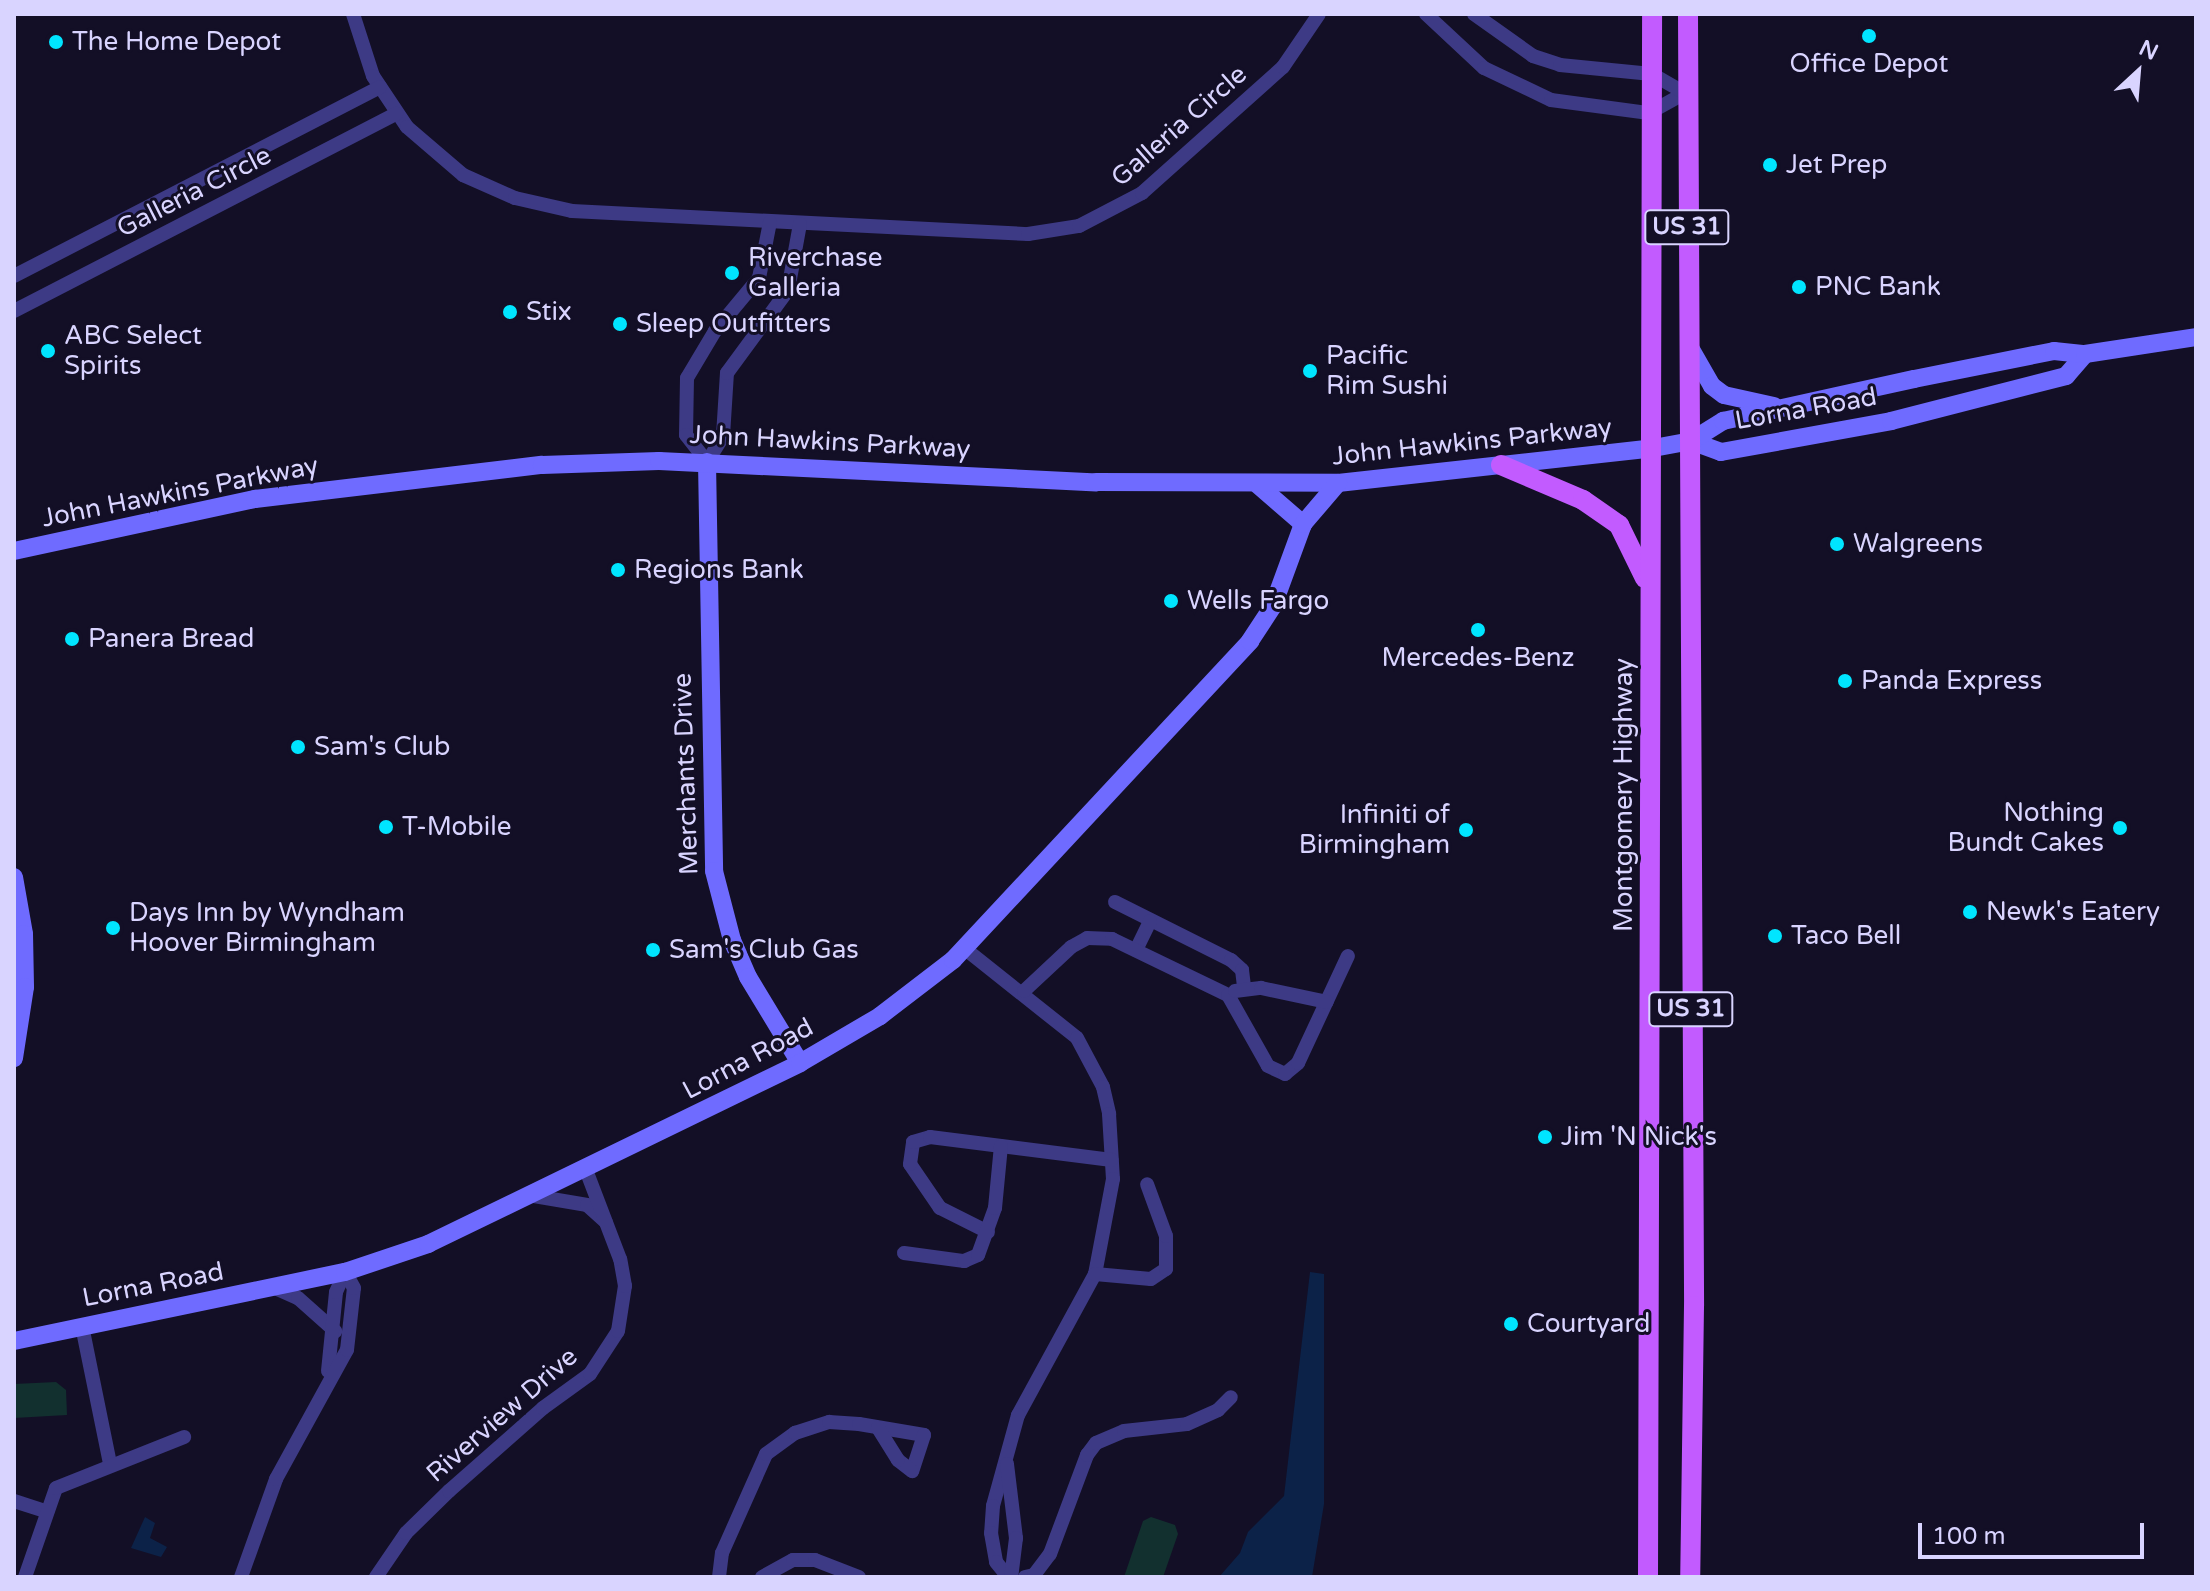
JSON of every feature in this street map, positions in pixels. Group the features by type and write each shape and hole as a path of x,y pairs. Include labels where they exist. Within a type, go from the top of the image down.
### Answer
{"main road":[{"name":"Montgomery Highway","path":"1648,1577 1648,449 1652,14"},
{"name":"US 31","path":"1688,14 1685,93 1691,441 1690,1577"},
{"path":"1501,465 1583,500 1619,525 1650,590"}],"street":[{"name":"Galleria Circle","path":"353,14 380,87 396,114 443,162 487,189 572,211 1028,234 1092,221 1142,193 1230,118 1297,51 1319,14"},
{"path":"1426,14 1484,68 1551,100 1649,113 1685,93"},
{"path":"1474,14 1514,46 1560,65 1652,74 1685,93"},
{"name":"Galleria Circle","path":"14,276 380,87"},
{"name":"Galleria Circle","path":"14,311 396,114"},
{"path":"770,222 759,278 708,340 687,378 686,435 707,462 723,436 727,373 788,290 800,224"},
{"name":"Lorna Road","path":"1691,441 1723,421 2054,351 2085,354 2196,337"},
{"path":"1689,346 1712,386 1724,395 1785,407"},
{"name":"Lorna Road","path":"1691,441 1721,452 1891,421 2066,376 2085,354"},
{"name":"John Hawkins Parkway","path":"14,551 255,499 542,465 707,462 1258,485 1338,483 1648,449 1691,441"},
{"name":"Merchants Drive","path":"707,462 714,871 743,965 800,1063"},
{"name":"Lorna Road","path":"14,1341 345,1272 428,1244 534,1196 800,1063 901,1002 964,948 1250,641 1273,606 1303,524 1338,483"},
{"path":"1258,485 1303,524"},
{"path":"14,877 24,934 25,987 14,1058"},
{"path":"1115,902 1231,960 1242,970 1244,987"},
{"path":"1136,950 1150,921"},
{"path":"1024,991 1087,938 1112,939 1228,995 1268,1066 1285,1074 1298,1063 1348,956"},
{"path":"964,948 1024,991 1077,1038 1093,1064 1109,1114 1112,1160 1095,1274 1018,1415 1006,1460 991,1533 996,1562 1009,1577"},
{"path":"1228,995 1244,987 1327,1002"},
{"path":"988,1232 940,1208 910,1164 908,1150 913,1142 930,1137 1112,1160"},
{"path":"904,1253 964,1261 978,1255 988,1232 1001,1146"},
{"name":"Riverview Drive","path":"376,1577 406,1533 511,1435 580,1383 604,1356 618,1331 625,1286 610,1225 586,1170"},
{"path":"1095,1274 1151,1279 1166,1269 1166,1236 1147,1184"},
{"path":"534,1196 587,1205 610,1225"},
{"path":"326,1379 335,1331 336,1292 345,1272"},
{"path":"241,1577 276,1479 326,1379 347,1350 354,1288 345,1272"},
{"path":"273,1287 298,1298 335,1331"},
{"path":"82,1326 110,1464"},
{"path":"1025,1577 1034,1575 1050,1554 1087,1455 1096,1443 1124,1431 1187,1424 1218,1410 1231,1397"},
{"path":"719,1577 722,1553 741,1503 758,1467 780,1441 829,1422 878,1428"},
{"path":"25,1577 45,1511 56,1488 184,1437"},
{"path":"1006,1460 1015,1526 1009,1577"},
{"path":"14,1501 45,1511"},
{"path":"762,1577 793,1560 815,1560 859,1577"}],"green space":[{"path":"56,1382 66,1390 67,1415 14,1418 14,1384"},
{"path":"1151,1517 1175,1525 1178,1534 1163,1577 1124,1577 1143,1521"}],"water":[{"path":"1310,1272 1324,1274 1324,1504 1312,1577 1219,1577 1240,1553 1248,1532 1284,1496"},
{"path":"145,1517 155,1523 150,1538 167,1547 161,1557 131,1548"}],"place":[{"name":"Office Depot","path":"1869,36"},
{"name":"The Home Depot","path":"56,42"},
{"name":"Jet Prep","path":"1770,165"},
{"name":"Riverchase Galleria","path":"732,273"},
{"name":"PNC Bank","path":"1799,287"},
{"name":"Stix","path":"510,312"},
{"name":"Sleep Outfitters","path":"620,324"},
{"name":"ABC Select Spirits","path":"48,351"},
{"name":"Pacific Rim Sushi","path":"1310,371"},
{"name":"Walgreens","path":"1837,544"},
{"name":"Regions Bank","path":"618,570"},
{"name":"Wells Fargo","path":"1171,601"},
{"name":"Mercedes-Benz","path":"1478,630"},
{"name":"Panera Bread","path":"72,639"},
{"name":"Panda Express","path":"1845,681"},
{"name":"Sam's Club","path":"298,747"},
{"name":"T-Mobile","path":"386,827"},
{"name":"Nothing Bundt Cakes","path":"2120,828"},
{"name":"Infiniti of Birmingham","path":"1466,830"},
{"name":"Newk's Eatery","path":"1970,912"},
{"name":"Days Inn by Wyndham Hoover Birmingham","path":"113,928"},
{"name":"Taco Bell","path":"1775,936"},
{"name":"Sam's Club Gas","path":"653,950"},
{"name":"Jim 'N Nick's","path":"1545,1137"},
{"name":"Courtyard","path":"1511,1324"}]}
